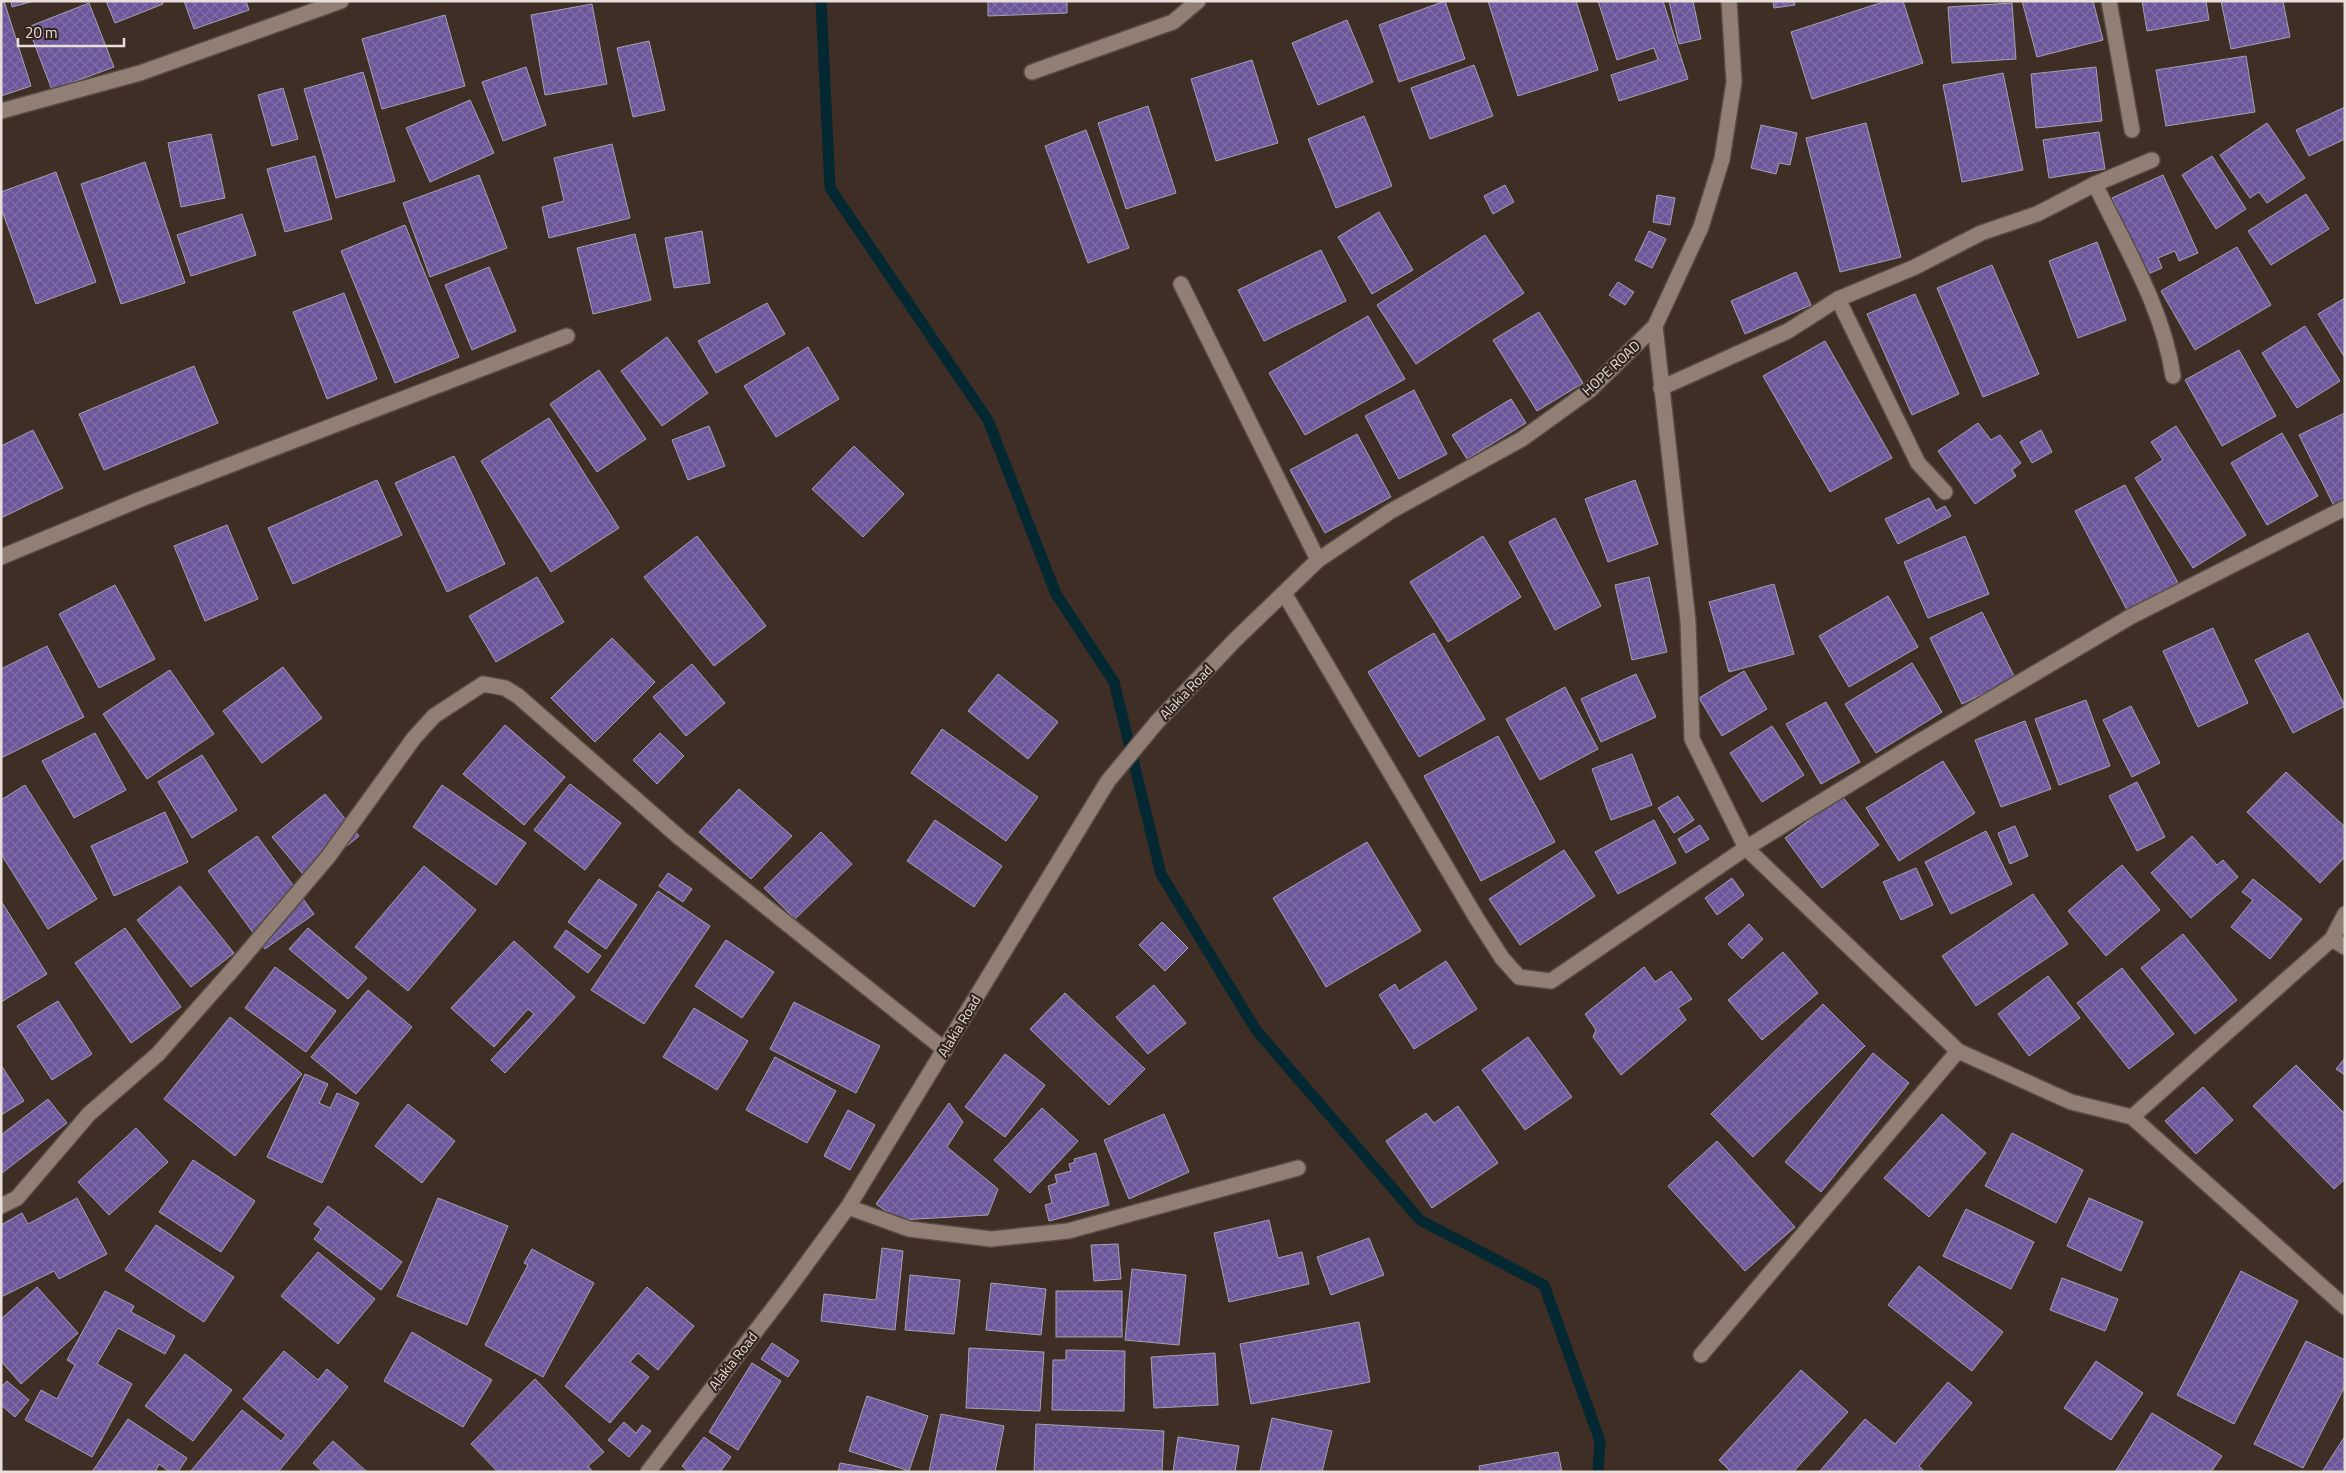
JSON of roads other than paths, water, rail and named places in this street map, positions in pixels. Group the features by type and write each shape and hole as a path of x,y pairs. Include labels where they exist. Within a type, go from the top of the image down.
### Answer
{"street":[{"path":"1,111 140,73 341,1"},
{"path":"1032,72 1173,22 1198,1"},
{"name":"HOPE ROAD","path":"1284,593 1318,560 1391,510 1522,439 1590,390 1655,326 1700,226 1722,159 1734,82 1730,1"},
{"path":"2109,1 2132,130"},
{"path":"1661,388 1788,331 1838,299 1915,267 1980,233 2037,214 2095,184 2152,160"},
{"path":"2095,184 2160,321 2169,348 2173,376"},
{"path":"1181,284 1318,560"},
{"path":"1838,299 1918,463 1945,492"},
{"path":"1655,326 1688,621 1692,739 1746,848 1958,1051 2071,1102 2132,1117 2345,1307"},
{"path":"1,557 159,492 567,336"},
{"path":"1284,593 1477,920 1502,958 1519,977 1551,981 1746,848 1912,746 2130,617 2345,508"},
{"name":"Alakia Road","path":"648,1472 788,1290 848,1207 1108,781 1157,722 1235,640 1284,593"},
{"path":"1,1206 17,1198 89,1114 158,1054 328,857 414,738 429,721 483,684 505,688 518,696 680,838 945,1050"},
{"path":"2132,1117 2338,943 2345,914"},
{"path":"1700,1356 1958,1051"},
{"path":"848,1207 909,1229 991,1239 1068,1231 1298,1168"}],"waterway":[{"path":"821,1 830,188 988,420 1056,594 1114,682 1161,874 1256,1030 1420,1220 1544,1285 1600,1441 1598,1472"}]}
